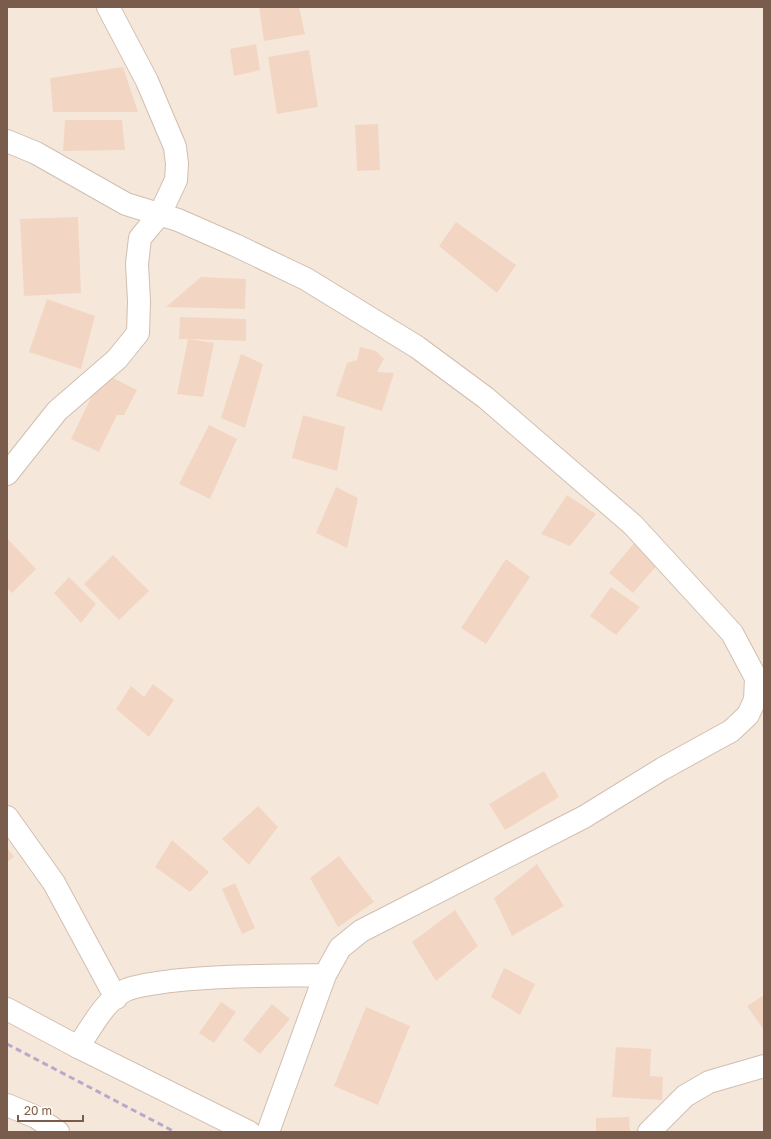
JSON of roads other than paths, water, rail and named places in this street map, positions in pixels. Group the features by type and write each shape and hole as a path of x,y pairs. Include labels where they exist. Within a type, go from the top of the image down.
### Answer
{"street":[{"path":"7,474 57,411 117,359 138,333 139,301 137,264 140,238 160,214 176,180 177,164 175,147 147,81 108,7"},
{"path":"7,140 36,153 126,204 178,220 306,279 417,347 486,398 633,525 732,632 756,678 754,700 748,716 731,731 662,769 584,817 361,931 340,948 325,975 268,1132"},
{"path":"7,817 54,883 116,998"},
{"path":"78,1047 107,1004 126,990 154,983 186,979 325,975"},
{"path":"7,1009 78,1047 249,1132"},
{"path":"649,1132 685,1096 709,1082 764,1066"},
{"path":"7,1105 36,1117 58,1132"}],"railway":[{"path":"7,1044 175,1132"}]}
